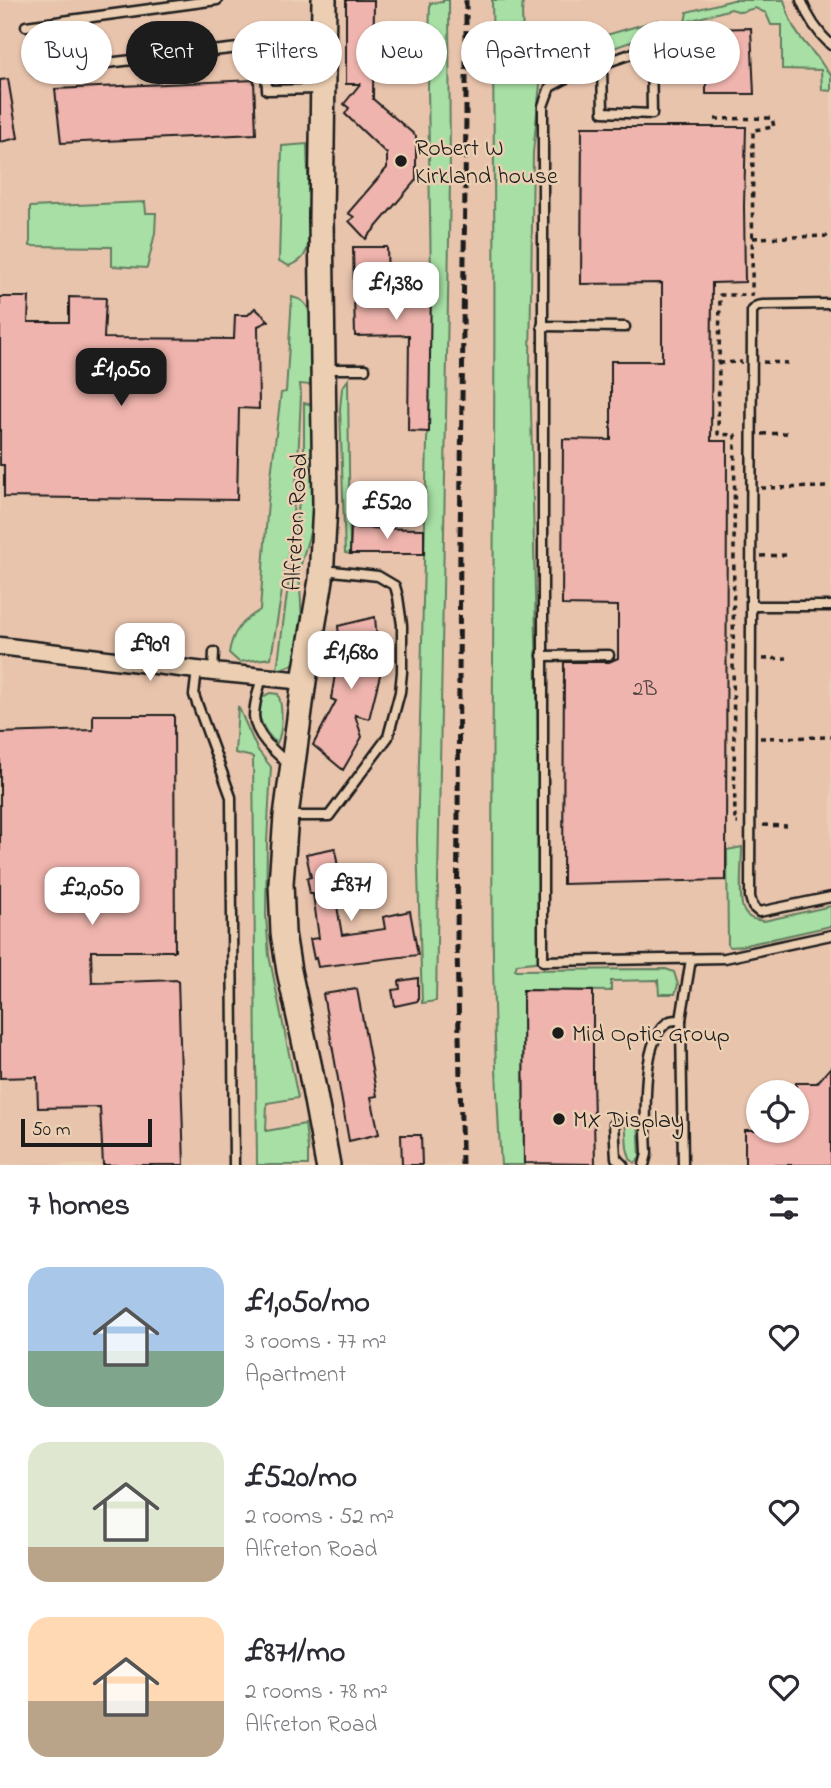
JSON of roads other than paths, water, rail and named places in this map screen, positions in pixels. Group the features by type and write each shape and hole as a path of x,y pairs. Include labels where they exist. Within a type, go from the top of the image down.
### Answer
{"street":[{"name":"Alfreton Road","path":"324,0 321,218 325,504 321,570 292,767 281,883 283,933 289,971 328,1165"},
{"path":"0,646 304,681"}],"lane":[{"path":"63,21 217,0"},
{"path":"801,0 812,24 831,46"},
{"path":"112,62 265,45 267,90 323,89"},
{"path":"651,47 652,114 603,112 602,64 651,47"},
{"path":"557,84 550,88 543,106 543,961 725,958 831,935"},
{"path":"831,304 771,304 757,306 752,311 750,897 753,907 759,912 831,897"},
{"path":"542,326 625,327"},
{"path":"324,369 365,369"},
{"path":"286,816 329,816 388,737 400,692 402,625 395,586 378,576 321,570"},
{"path":"752,606 831,606"},
{"path":"214,652 194,695 231,797 234,1165"},
{"path":"542,656 609,655"},
{"path":"262,677 254,718 260,733 275,753 292,767"},
{"path":"683,1165 681,1020 691,959"},
{"path":"644,1165 647,1154 646,1088 649,1060 660,1030 670,1021 681,1020"},
{"path":"614,1123 616,1158 624,1165"}],"railway":[{"path":"462,1165 457,948 466,0"}],"place":[{"name":"Robert W Kirkland house","path":"401,161"},
{"name":"Mid Optic Group","path":"558,1033"},
{"name":"MX Display","path":"559,1119"}]}
